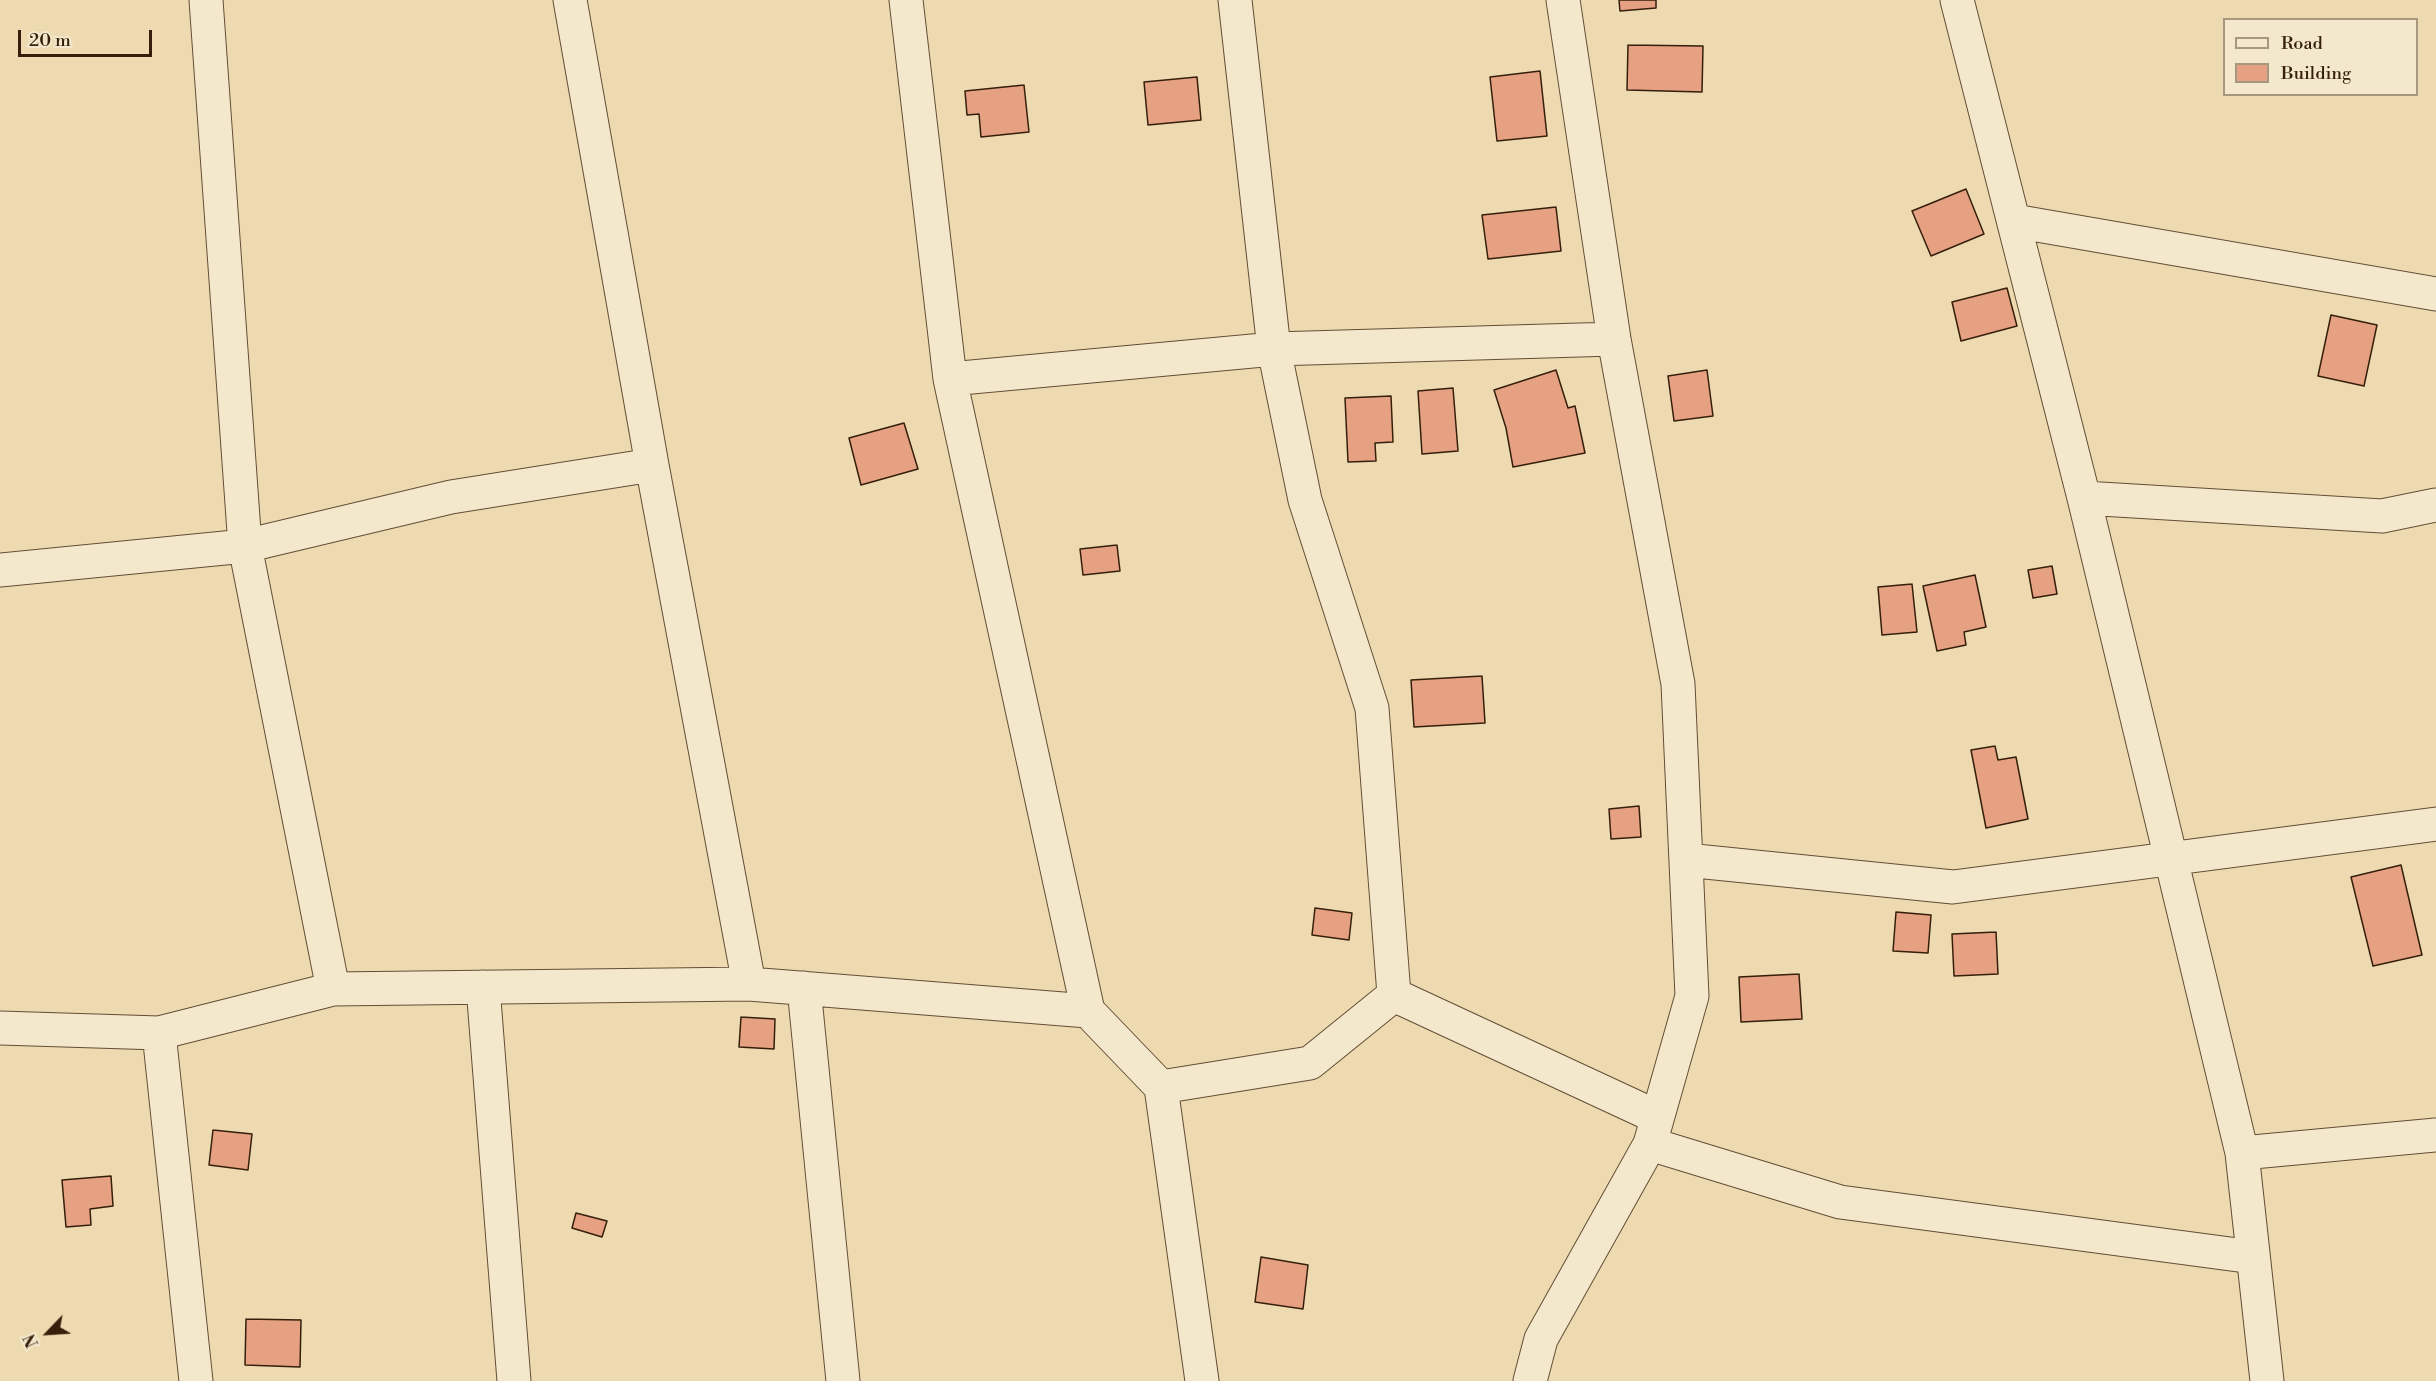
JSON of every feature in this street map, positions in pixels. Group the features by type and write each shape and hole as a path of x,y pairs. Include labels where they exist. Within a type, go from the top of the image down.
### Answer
{"street":[{"path":"206,0 245,546 333,989"},
{"path":"570,0 652,465 749,984"},
{"path":"906,0 950,379 1088,1011 1161,1087 1202,1381"},
{"path":"1235,0 1274,349 1305,500 1372,708 1394,995"},
{"path":"1530,1381 1541,1339 1654,1131 1692,996 1678,684 1614,339 1563,0"},
{"path":"1957,0 2084,498 2242,1153 2267,1381"},
{"path":"2014,221 2436,294"},
{"path":"950,379 1274,349 1614,339"},
{"path":"0,570 245,546 451,497 652,465"},
{"path":"2084,498 2382,516 2436,505"},
{"path":"1686,860 1953,887 2436,824"},
{"path":"0,1028 159,1032 333,989 749,984 1088,1011"},
{"path":"483,987 514,1381"},
{"path":"804,988 843,1381"},
{"path":"1161,1087 1310,1063 1394,995"},
{"path":"1394,995 1654,1131 1840,1202 2253,1257"},
{"path":"159,1032 196,1381"},
{"path":"2242,1153 2436,1135"}],"building":[{"path":"1619,0 1656,0 1656,8 1620,11"},
{"path":"1628,45 1703,46 1702,92 1627,90"},
{"path":"1540,71 1547,136 1497,141 1490,77"},
{"path":"1197,77 1201,120 1148,125 1144,82"},
{"path":"1024,85 1029,132 981,137 979,114 967,115 965,91"},
{"path":"1966,189 1984,234 1931,256 1912,211"},
{"path":"1556,207 1561,251 1488,259 1482,215"},
{"path":"2007,288 2017,326 1961,341 1952,302"},
{"path":"2331,315 2377,325 2364,386 2318,376"},
{"path":"1556,370 1568,408 1575,406 1585,453 1513,467 1506,428 1494,390"},
{"path":"1707,370 1713,416 1674,421 1668,376"},
{"path":"1453,388 1458,451 1422,454 1418,391"},
{"path":"1391,396 1393,442 1375,443 1376,461 1348,462 1345,398"},
{"path":"904,423 918,469 861,485 849,438"},
{"path":"1117,545 1120,571 1083,575 1080,549"},
{"path":"2052,566 2057,594 2033,598 2028,570"},
{"path":"1975,575 1986,627 1964,632 1966,645 1937,651 1923,586"},
{"path":"1912,584 1917,632 1882,635 1878,587"},
{"path":"1482,676 1485,723 1414,727 1411,680"},
{"path":"1995,746 1998,760 2016,757 2028,819 1986,828 1971,750"},
{"path":"1639,806 1641,837 1611,839 1609,809"},
{"path":"2401,865 2422,955 2373,966 2351,877"},
{"path":"1315,908 1352,913 1349,940 1312,935"},
{"path":"1896,912 1931,915 1928,953 1893,951"},
{"path":"1996,932 1998,974 1954,976 1952,934"},
{"path":"1799,974 1802,1019 1741,1022 1739,977"},
{"path":"741,1017 775,1019 774,1049 739,1047"},
{"path":"213,1130 252,1134 248,1170 209,1165"},
{"path":"111,1176 113,1206 90,1209 91,1225 66,1227 62,1180"},
{"path":"576,1213 607,1221 602,1237 572,1228"},
{"path":"1261,1257 1308,1265 1303,1309 1255,1302"},
{"path":"246,1319 301,1320 300,1367 245,1365"}]}
